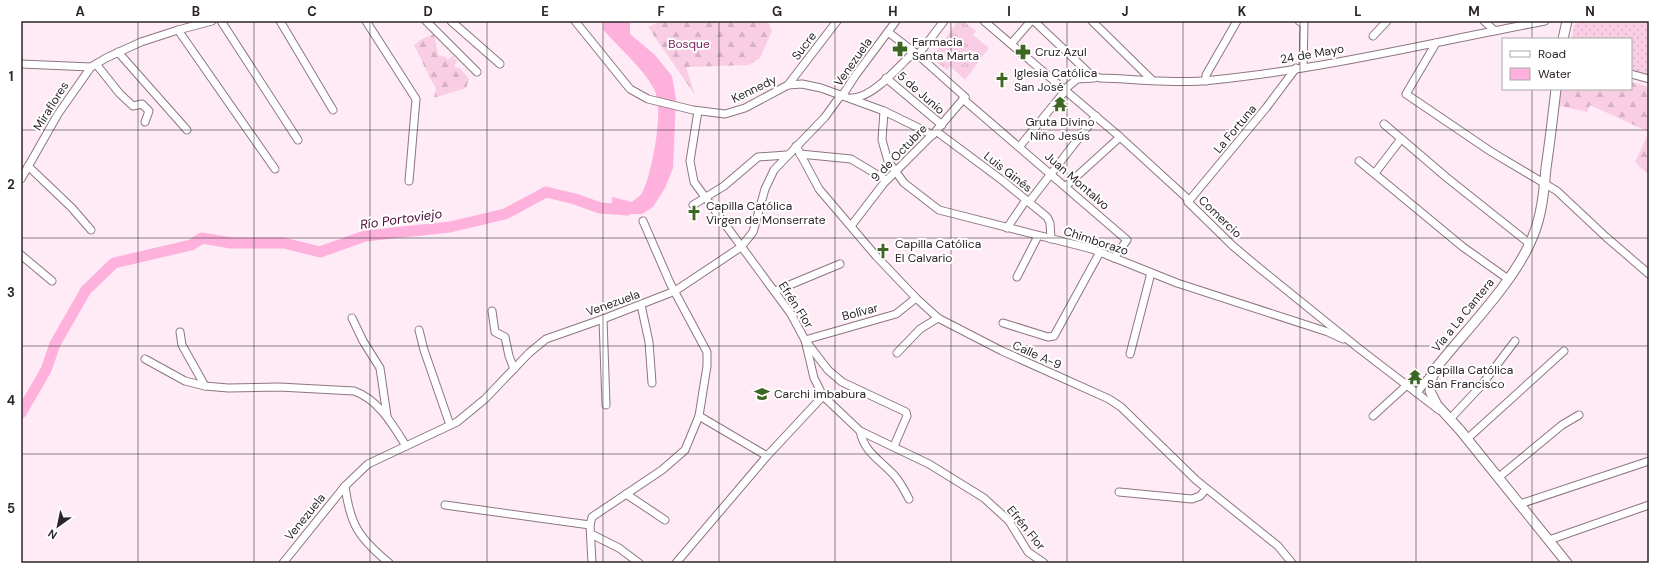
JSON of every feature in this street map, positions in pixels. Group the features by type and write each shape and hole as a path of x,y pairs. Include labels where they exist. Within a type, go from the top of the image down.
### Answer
{"main road":[{"path":"1563,38 1567,21"},
{"name":"Vía a La Cantera","path":"1556,90 1538,221 1530,244 1508,279 1436,368 1431,381 1432,396 1436,405 1467,439 1567,563"}],"street":[{"path":"21,64 93,65 118,52 178,30 212,21"},
{"path":"220,21 298,140"},
{"path":"280,21 333,110"},
{"path":"366,21 416,99 408,181"},
{"path":"426,21 477,72"},
{"path":"450,21 500,64"},
{"name":"Kennedy","path":"575,21 630,89 648,99 719,114 732,113 745,108 788,85 807,85 843,96"},
{"name":"Sucre","path":"788,85 837,21"},
{"name":"Venezuela","path":"283,563 345,486 368,464 457,422 485,399 529,353 546,339 604,319 675,291 741,247 753,232 770,176 787,155 825,117 843,96 855,76 896,21"},
{"path":"843,96 857,98 864,95 916,53 944,21"},
{"name":"Comercio","path":"984,21 1120,137 1189,200 1188,202 1233,246 1357,347 1450,419"},
{"path":"1011,44 1031,21"},
{"name":"24 de Mayo","path":"1034,21 1091,75 1100,78 1206,81 1300,68 1545,21"},
{"path":"1092,21 1152,80"},
{"path":"1206,81 1206,75 1236,21"},
{"path":"1299,21 1304,24 1300,68"},
{"path":"1373,36 1387,21"},
{"path":"1484,21 1494,30"},
{"path":"178,30 275,169"},
{"name":"Juan Montalvo","path":"888,32 916,53 964,98 1052,173 1127,240 1114,258"},
{"path":"1436,43 1406,94 1490,151 1557,192 1649,274"},
{"path":"118,52 187,130"},
{"path":"93,65 133,106 142,104 149,111 145,122"},
{"name":"Miraflores","path":"21,179 58,114 93,65"},
{"path":"1020,146 1082,68"},
{"path":"1139,68 1140,79"},
{"name":"La Fortuna","path":"1189,200 1300,68"},
{"path":"1632,74 1649,79"},
{"name":"5 de Junio","path":"886,78 942,125"},
{"path":"1065,90 1077,79 1100,78"},
{"name":"Luis Ginés","path":"843,96 884,111 934,133 1003,181 1049,219 1051,238"},
{"name":"9 de Octubre","path":"851,226 885,181 942,125 964,98"},
{"name":"Efrén Flor","path":"695,110 690,169 694,182 791,314 805,340 814,378 822,396 860,431 929,464 984,498 1009,521 1028,552 1044,563"},
{"name":"Chimborazo","path":"884,111 883,148 888,161 904,183 939,210 1100,252 1150,273 1336,336 1357,347"},
{"path":"1007,228 1096,116"},
{"path":"1384,124 1530,244"},
{"path":"1066,186 1120,137"},
{"path":"1375,173 1401,139"},
{"name":"Calle A-9","path":"796,146 804,154 806,165 819,189 876,256 916,298 938,318 1002,351 1109,399 1121,407 1206,489 1278,546 1292,563"},
{"path":"804,154 851,159 885,181 893,180 904,183"},
{"path":"693,206 724,186 758,157 787,155"},
{"path":"1359,161 1463,246 1508,279"},
{"path":"28,166 72,208 91,230"},
{"path":"592,563 590,525 592,516 662,470 685,450 699,416 707,366 707,352 651,243 643,222"},
{"path":"1017,277 1038,236"},
{"path":"1003,323 1048,337 1054,336 1100,252"},
{"path":"21,255 52,281"},
{"path":"775,291 840,264"},
{"path":"1130,354 1150,273"},
{"name":"Bolívar","path":"805,340 896,314 916,298"},
{"path":"640,305 648,342 652,383"},
{"path":"492,310 495,332 505,337 509,356 514,369"},
{"path":"1311,328 1318,325 1320,317"},
{"path":"352,318 363,341 380,368 387,416"},
{"path":"897,353 920,329 938,318"},
{"path":"604,319 606,405"},
{"path":"419,330 424,350 450,425"},
{"path":"180,332 182,345 205,386"},
{"path":"805,340 828,370 842,382 906,412 907,416 894,446"},
{"path":"1450,419 1480,387 1515,341"},
{"path":"1467,439 1564,351"},
{"path":"145,359 185,381 205,386 228,388 279,387 354,391 364,394 387,416 406,446"},
{"path":"1417,393 1436,368"},
{"path":"1373,416 1407,385"},
{"path":"676,563 766,456 822,396"},
{"path":"1498,477 1562,425 1579,415"},
{"path":"699,416 766,456"},
{"path":"860,431 862,440 866,447 876,459 894,475 909,499"},
{"path":"1520,504 1649,461"},
{"name":"Venezuela","path":"345,486 348,510 358,532 389,563"},
{"path":"1119,492 1192,499 1200,496 1206,489"},
{"path":"626,494 665,520"},
{"path":"445,505 590,525"},
{"path":"1549,540 1649,505"},
{"path":"590,534 619,548 639,563"}],"green space":[{"name":"Bosque","path":"661,21 768,21 772,31 760,58 749,65 686,67 695,95 648,27"},
{"path":"958,21 963,21 976,31 973,35 989,48 965,80 950,66 947,70 931,58"},
{"path":"1581,21 1649,21 1649,76 1632,71 1632,38 1572,38 1574,25"},
{"path":"434,34 438,55 446,57 447,60 453,56 457,61 454,67 460,68 469,79 466,88 434,98 436,88 414,45 422,39"},
{"path":"1632,82 1649,87 1649,132 1590,105 1587,112 1557,105 1559,90 1632,90"},
{"path":"1649,132 1649,175 1635,162"}],"water":[{"path":"604,21 630,21 630,34 655,55 672,76 676,99 673,168 665,188 653,207 642,214 612,214 612,197 632,202 643,191 647,182 656,140 658,125 657,98 654,89 637,65 603,29"}],"waterway":[{"name":"Río Portoviejo","path":"21,413 46,370 55,344 86,290 114,263 191,245 202,238 231,243 284,243 320,252 365,236 450,227 505,214 546,192 575,199 600,208 627,210"}],"place":[{"name":"Farmacia Santa Marta","path":"900,49"},
{"name":"Cruz Azul","path":"1023,52"},
{"name":"Iglesia Católica San José","path":"1002,80"},
{"name":"Gruta Divino Niño Jesús","path":"1060,104"},
{"name":"Capilla Católica Virgen de Monserrate","path":"694,213"},
{"name":"Capilla Católica El Calvario","path":"883,251"},
{"name":"Capilla Católica San Francisco","path":"1415,377"},
{"name":"Carchi imbabura","path":"762,394"}]}
